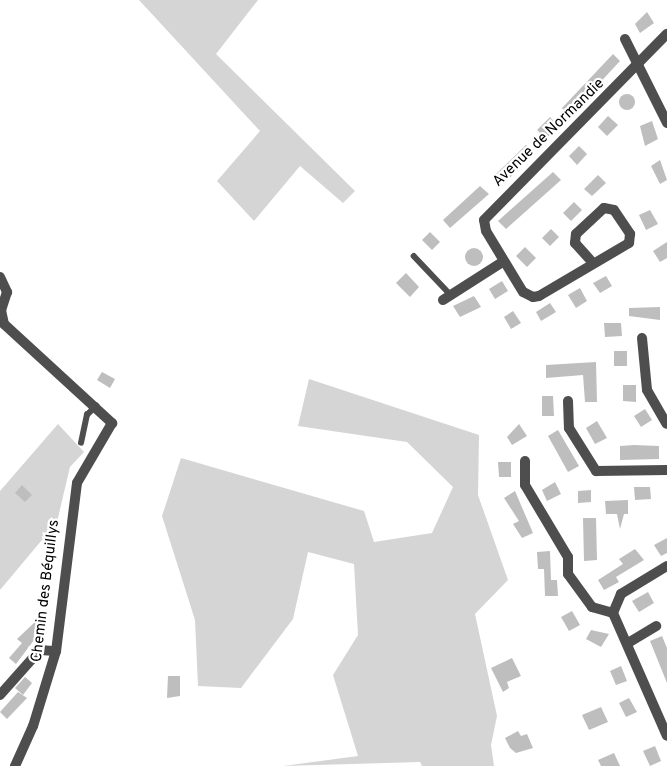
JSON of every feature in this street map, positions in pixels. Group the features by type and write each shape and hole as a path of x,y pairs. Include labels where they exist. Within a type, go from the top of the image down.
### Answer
{"street":[{"name":"Avenue de Normandie","path":"593,263 533,297 523,292 484,226 487,216 667,34"},
{"path":"625,38 667,123"},
{"path":"604,208 614,210 630,234 629,243 593,263 574,243 576,234 604,208"},
{"path":"447,298 504,261"},
{"path":"0,277 7,292 1,310 4,324 96,406"},
{"path":"642,338 647,390 667,424"},
{"path":"568,401 569,428 596,471 667,470"},
{"name":"Chemin des Béquillys","path":"15,766 34,726 56,651 70,507 87,462 112,423 96,406"},
{"path":"524,461 525,485 568,557 568,574 592,607 613,613 667,736"},
{"path":"613,613 621,594 667,566"},
{"path":"628,644 656,626"},
{"path":"0,695 40,650 56,651"}],"lane":[{"path":"414,256 447,298"},
{"path":"80,444 88,415 96,406"}],"shaded area":[{"path":"139,0 258,0 216,54 355,191 343,203 300,166 254,221 217,181 260,131"},
{"path":"309,379 479,435 478,495 508,580 475,614 497,716 491,745 494,766 422,766 420,762 283,766 358,756 333,675 358,635 354,564 308,552 293,619 241,688 198,686 195,620 162,516 181,458 364,511 374,542 432,533 453,487 407,442 298,426"},
{"path":"58,424 84,452 70,467 57,522 0,590 0,491"}],"building":[{"path":"647,12 654,23 640,33 635,24"},
{"path":"613,54 620,61 569,116 562,108"},
{"path":"627,94 633,96 635,102 633,108 627,110 621,108 619,102 621,96"},
{"path":"608,116 618,125 607,136 598,127"},
{"path":"550,117 558,126 546,139 537,130"},
{"path":"652,121 658,139 645,146 640,126"},
{"path":"526,145 534,153 504,184 496,174"},
{"path":"579,146 587,154 577,165 569,156"},
{"path":"660,160 667,180 660,184 651,166"},
{"path":"553,172 561,180 506,229 498,221"},
{"path":"598,175 606,183 592,196 584,189"},
{"path":"480,186 489,194 450,228 443,220"},
{"path":"574,202 582,210 571,221 563,213"},
{"path":"650,210 658,224 646,230 639,215"},
{"path":"551,229 559,237 550,246 542,238"},
{"path":"430,232 440,242 432,250 422,240"},
{"path":"667,242 667,258 660,262 653,251"},
{"path":"525,247 536,258 527,267 516,256"},
{"path":"474,248 480,251 483,257 480,263 474,266 468,263 465,257 468,251"},
{"path":"406,273 419,287 410,297 396,283"},
{"path":"606,276 612,286 600,293 593,283"},
{"path":"502,281 508,291 495,299 489,289"},
{"path":"580,288 587,301 576,308 568,295"},
{"path":"474,296 481,307 460,317 453,306"},
{"path":"550,303 556,312 541,321 536,312"},
{"path":"660,307 660,320 629,316 629,308"},
{"path":"513,311 521,323 511,329 504,317"},
{"path":"604,323 621,323 622,336 605,337"},
{"path":"614,351 627,351 627,366 614,366"},
{"path":"596,362 597,402 585,402 583,375 546,378 546,365"},
{"path":"102,372 115,379 110,388 97,380"},
{"path":"623,385 636,385 636,402 623,401"},
{"path":"542,396 553,396 554,416 542,416"},
{"path":"645,409 652,420 641,427 634,416"},
{"path":"597,421 607,438 595,444 586,428"},
{"path":"519,424 527,436 512,445 507,437"},
{"path":"558,430 579,466 568,472 548,436"},
{"path":"620,446 659,446 659,459 620,460"},
{"path":"498,462 511,462 511,477 499,477"},
{"path":"555,482 561,494 547,501 542,490"},
{"path":"22,485 32,495 25,502 15,493"},
{"path":"634,487 650,487 651,499 635,500"},
{"path":"591,490 591,502 578,503 578,491"},
{"path":"515,491 533,533 522,538 513,524 519,521 504,498"},
{"path":"628,500 628,514 624,514 620,529 617,514 606,514 605,501"},
{"path":"583,518 596,518 597,560 584,561"},
{"path":"667,538 667,553 661,556 654,545"},
{"path":"635,549 644,560 616,577 619,582 604,590 598,580 623,564 619,559"},
{"path":"550,551 551,580 557,580 558,596 545,596 544,569 538,569 537,552"},
{"path":"648,592 654,603 639,612 632,601"},
{"path":"572,611 580,625 569,631 561,617"},
{"path":"36,621 43,628 16,664 9,658 22,643 17,639"},
{"path":"591,630 609,634 601,647 586,639"},
{"path":"662,636 667,648 667,683 650,641"},
{"path":"512,658 521,676 507,682 509,688 503,692 491,668"},
{"path":"621,666 627,681 616,685 610,671"},
{"path":"168,676 180,676 180,696 167,698"},
{"path":"25,677 32,683 23,695 15,688"},
{"path":"18,692 27,698 7,719 0,712"},
{"path":"629,698 637,712 626,717 619,703"},
{"path":"601,707 608,722 589,730 582,715"},
{"path":"518,731 521,736 527,734 533,748 516,753 510,748 505,738"},
{"path":"655,746 661,761 650,766 643,751"},
{"path":"614,753 620,766 601,766 598,760"}]}
